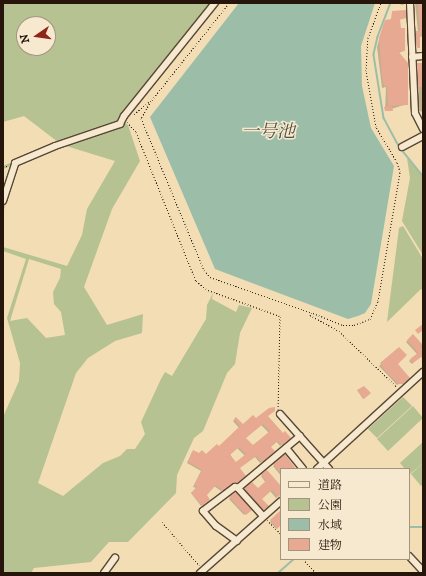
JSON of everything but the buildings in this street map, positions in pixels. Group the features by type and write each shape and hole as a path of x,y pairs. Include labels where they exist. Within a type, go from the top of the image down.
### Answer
{"street":[{"path":"3,201 15,163 55,146 120,124 126,120 124,116 215,3"},
{"path":"410,3 415,113 423,128"},
{"path":"412,57 423,56"},
{"path":"402,147 423,136"},
{"path":"318,468 423,372"},
{"path":"280,414 328,468"},
{"path":"237,541 216,526 203,511 235,487 238,488 300,436"},
{"path":"286,448 302,468"},
{"path":"238,488 263,516"},
{"path":"202,571 280,502"},
{"path":"410,557 423,571"},
{"path":"104,573 115,558"}],"path":[{"path":"229,3 151,101 141,118 204,270 210,277 312,313 342,326 354,325 370,319 378,301 400,172 397,162 376,127 366,71 368,38 381,3"},
{"path":"134,114 151,101"},
{"path":"126,120 136,132 196,281 208,290 280,316 277,405 280,414"},
{"path":"312,313 310,316 339,331 402,392"},
{"path":"263,516 280,533"},
{"path":"162,522 202,571"},
{"path":"304,560 316,573"}],"green space":[{"path":"3,3 211,3 119,116 128,125 140,161 112,209 84,287 107,325 143,314 142,333 115,341 88,358 76,373 38,483 63,496 103,463 120,456 127,449 135,449 145,434 141,422 161,379 165,372 172,376 206,319 207,305 213,293 212,299 236,312 239,305 252,308 240,333 235,364 227,373 203,431 194,438 177,475 176,493 128,542 109,542 91,562 34,568 31,573 3,573 3,417 19,381 20,363 7,318 26,259 3,251 3,247 67,266 82,235 87,209 115,161 63,145 38,154 16,168 3,213 3,186 11,166 3,169 3,166 58,142 24,116 3,122","holes":["29,259 61,269 60,278 53,292 54,304 61,312 65,335 46,338 27,318 10,321"]},
{"path":"407,158 423,177 423,255 402,221 410,178"},
{"path":"403,226 423,259 423,291 421,289 387,322 399,228"},
{"path":"403,397 412,406 377,438 368,429"},
{"path":"413,406 423,418 388,451 377,439"},
{"path":"423,442 423,463 410,474 410,468 404,468 400,463"},
{"path":"423,463 423,484 421,486 411,474"}],"water":[{"name":"一号池","path":"239,3 375,3 361,46 362,86 371,128 394,166 371,304 365,313 358,316 348,319 215,269 150,117"}],"waterway":[{"path":"391,3 378,37 374,55 384,118 399,146"},
{"path":"402,150 423,176"},
{"path":"410,527 423,527"},
{"path":"278,573 293,560"}]}
